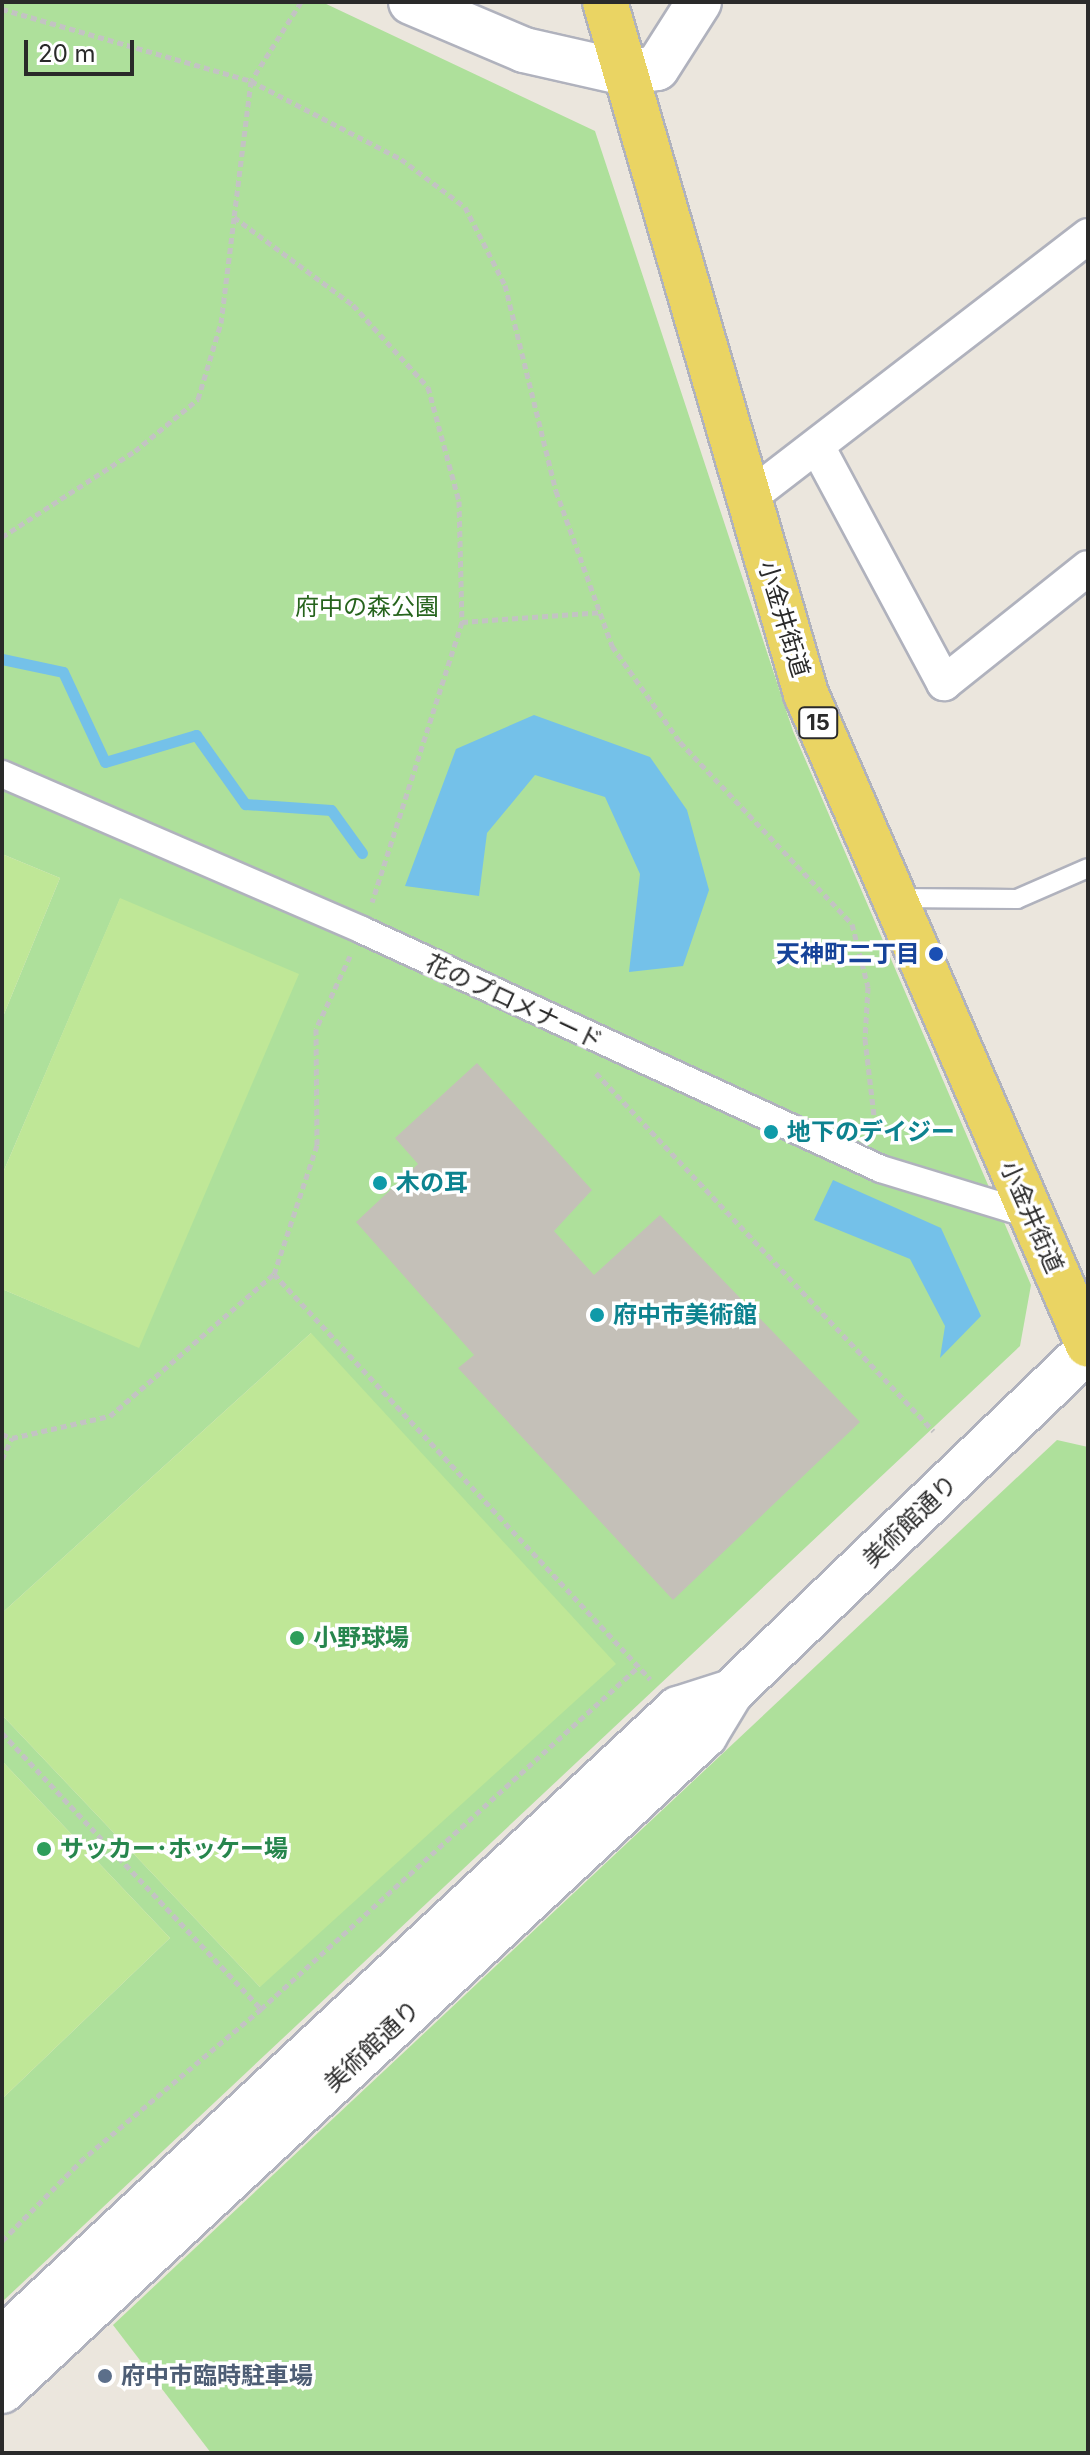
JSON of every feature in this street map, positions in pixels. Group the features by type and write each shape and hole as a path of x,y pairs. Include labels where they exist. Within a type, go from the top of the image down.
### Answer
{"main road":[{"name":"小金井街道","path":"605,2 806,694 889,898 1088,1347"}],"street":[{"path":"411,2 524,50 625,73 657,68 699,2"},
{"path":"747,499 818,448 1088,236"},
{"path":"818,448 944,683 1088,568"},
{"name":"花のプロメナード","path":"2,774 362,930 881,1169 1031,1215"},
{"name":"美術館通り","path":"2,2391 705,1735 731,1692 1088,1347"},
{"name":"美術館通り","path":"2,2340 678,1709 731,1692"}],"lane":[{"path":"889,898 1017,899 1088,868"}],"path":[{"path":"251,81 301,2"},
{"path":"2,9 251,81 401,159 465,207 505,285 556,491 612,646 680,742 852,924 868,987 865,1039 881,1169"},
{"path":"2,537 135,451 198,399 221,323 234,217"},
{"path":"462,622 600,612"},
{"path":"586,1063 933,1431"},
{"path":"2,1434 12,1438 110,1416 274,1274"},
{"path":"2,1459 12,1438"},
{"path":"2,2241 84,2158 261,2009 638,1667"},
{"path":"2,1733 261,2009"}],"green space":[{"name":"府中の森公園","path":"2,2 322,2 595,131 793,731 1031,1285 1020,1346 2,2302 2,2099 170,1938 2,1761 2,1715 260,1987 311,1333 2,1613 2,1289 139,1347 120,899 2,1175 2,1019 60,878 2,854"},
{"path":"2,854 60,878 2,1019"},
{"path":"120,898 299,974 139,1348 2,1289 2,1175"},
{"name":"小野球場","path":"311,1333 616,1664 260,1987 2,1715 2,1613"},
{"path":"1057,1440 1088,1447 1088,2453 211,2453 113,2325"},
{"name":"サッカー･ホッケー場","path":"2,1761 170,1938 2,2099"}],"water":[{"path":"534,715 650,757 687,810 709,890 683,966 629,972 640,874 605,797 535,775 487,833 479,896 405,886 456,749"},
{"path":"833,1180 941,1228 981,1316 940,1358 945,1326 910,1259 814,1220"}],"building":[{"name":"府中市美術館","path":"477,1063 592,1190 554,1231 594,1275 660,1215 860,1422 673,1600 458,1368 474,1355 356,1222 418,1164 395,1138"}],"waterway":[{"path":"2,659 63,672 105,762 196,735 245,804 331,810 362,853"}],"place":[{"name":"天神町二丁目","path":"936,954"},
{"name":"地下のデイジー","path":"771,1132"},
{"name":"木の耳","path":"380,1183"},
{"name":"府中市美術館","path":"597,1315"},
{"name":"小野球場","path":"297,1638"},
{"name":"サッカー･ホッケー場","path":"44,1849"},
{"name":"府中市臨時駐車場","path":"105,2376"}]}
